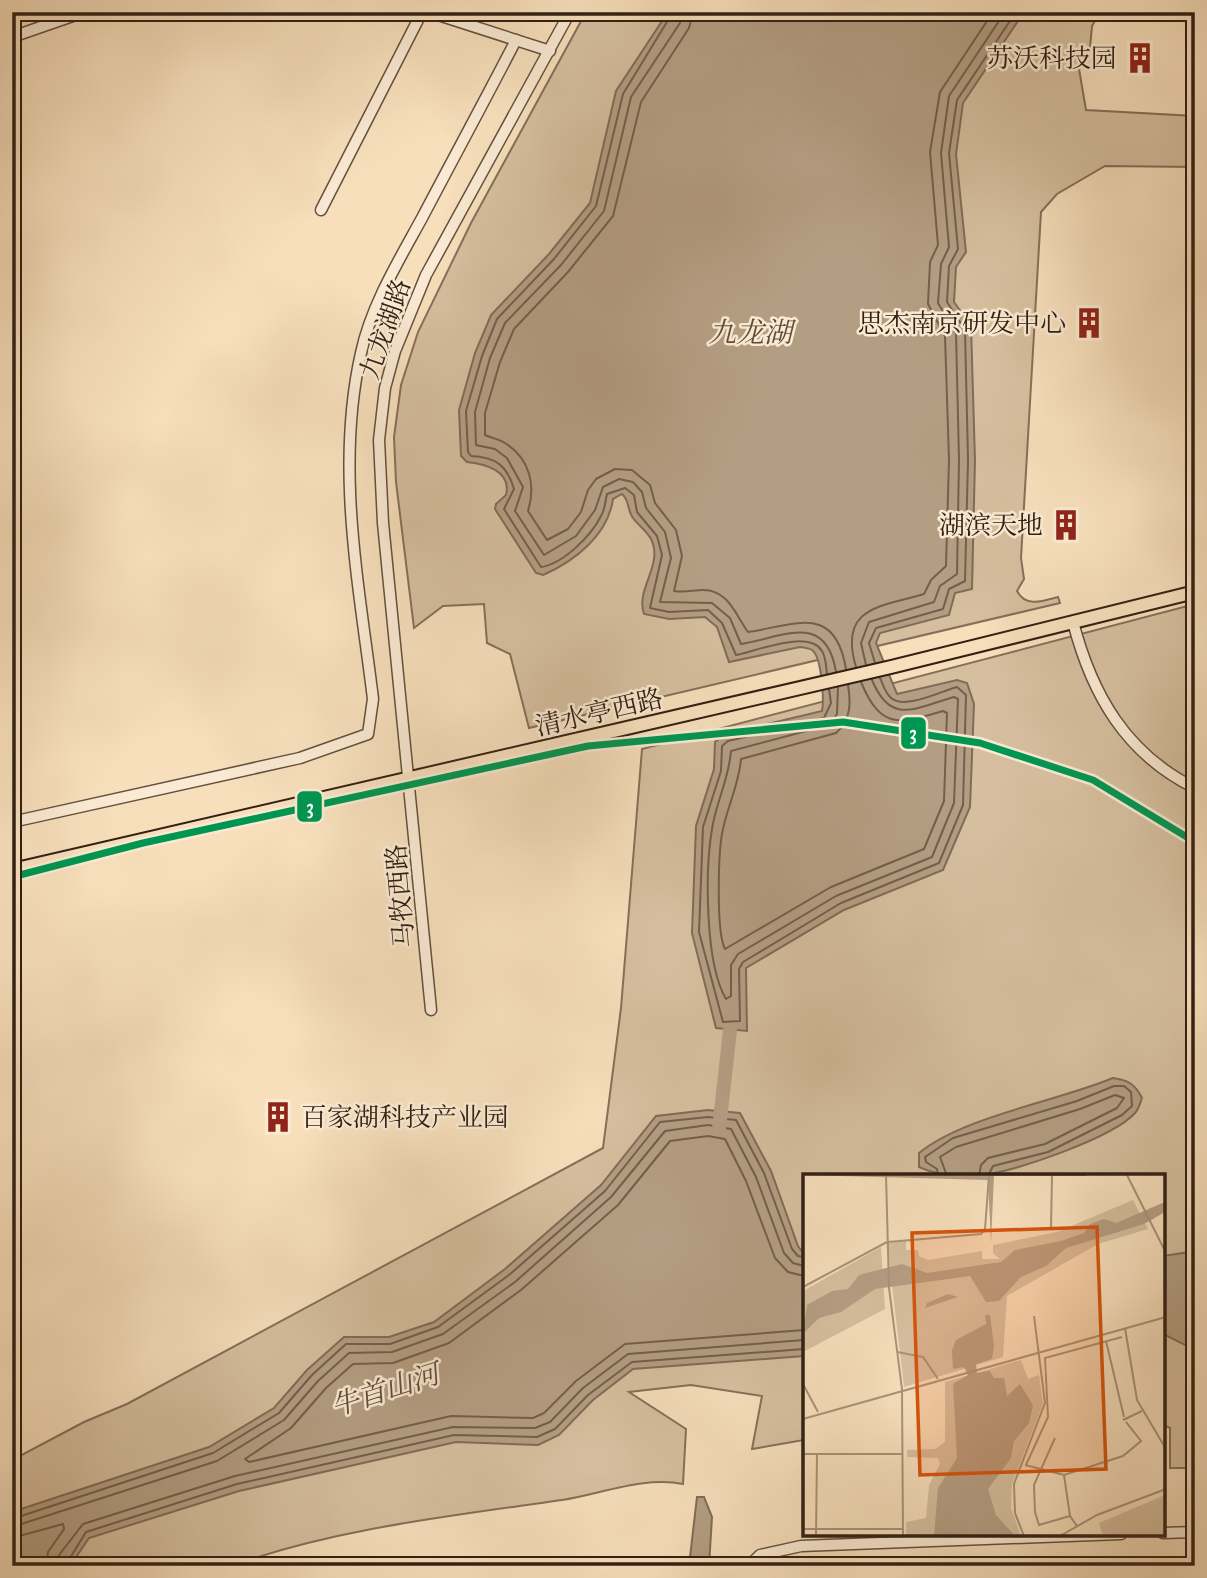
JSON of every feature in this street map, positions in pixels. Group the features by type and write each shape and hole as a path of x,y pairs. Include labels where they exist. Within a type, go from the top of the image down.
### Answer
{"main road":[{"name":"清水亭西路","path":"12,870 891,667 1195,592"}],"street":[{"path":"12,37 84,12"},
{"path":"321,210 422,12"},
{"path":"429,12 550,51"},
{"name":"九龙湖路","path":"410,779 383,523 379,440 385,387 395,351 426,275 570,12"},
{"path":"12,822 300,758 368,734 373,699 348,481 353,400 361,351 373,315 406,247 516,40"},
{"path":"1073,622 1095,684 1106,706 1136,748 1165,773 1195,788"},
{"name":"马牧西路","path":"410,779 431,1010"},
{"path":"1165,1533 1195,1532"},
{"path":"749,1566 760,1555 801,1545 1063,1536"}],"shaded area":[{"name":"九龙湖","path":"586,12 1100,12 1092,26 1090,48 1079,69 1086,110 1195,116 1195,167 1105,166 1057,194 1041,212 1021,558 1024,579 1017,591 1025,600 1041,601 1058,597 1060,603 529,728 510,654 487,643 484,604 443,606 414,628 396,482 394,437 401,385 418,332 471,223"},
{"path":"1195,604 1195,1468 1170,1468 1170,1428 1165,1426 1165,1174 803,1174 803,1440 752,1449 762,1396 691,1385 629,1392 686,1429 683,1484 638,1484 562,1500 395,1525 312,1542 231,1566 12,1566 12,1460 84,1422 127,1404 603,1148 621,1008 642,749"}],"water":[{"name":"九龙湖","path":"668,12 1024,12 963,103 956,154 966,252 956,267 954,302 971,326 975,460 972,589 955,593 949,615 880,633 876,643 897,694 957,680 967,683 974,704 970,807 943,870 844,910 746,968 747,1031 716,1028 692,933 696,826 714,769 715,742 725,734 822,711 822,679 815,654 800,647 729,662 717,627 705,617 669,619 644,614 643,595 652,568 654,549 649,536 631,515 622,494 613,499 604,524 588,545 555,569 543,575 536,573 495,509 496,504 506,495 505,480 495,470 467,462 461,456 459,410 475,353 491,315 549,254 590,203 616,91"},
{"path":"1113,1078 1134,1086 1142,1098 1135,1113 1107,1132 1063,1152 1017,1167 987,1174 945,1174 919,1167 919,1153 961,1129"},
{"name":"牛首山河","path":"708,1110 740,1113 771,1171 798,1246 803,1253 803,1356 633,1369 593,1400 559,1435 538,1445 456,1442 239,1491 89,1538 70,1566 12,1566 12,1512 209,1447 274,1408 307,1370 344,1337 389,1337 434,1322 505,1269 601,1185 656,1116"},
{"path":"1195,1251 1195,1350 1165,1335 1165,1256"},
{"path":"697,1497 704,1497 712,1517 709,1566 689,1566"}],"waterway":[{"path":"719,1129 730,1030"}],"transit line":[{"name":"3","path":"12,877 143,843 588,746 843,722 980,743 1093,780 1195,842"}],"place":[{"name":"苏沃科技园","path":"1140,58"},
{"name":"思杰南京研发中心","path":"1089,323"},
{"name":"湖滨天地","path":"1066,525"},
{"name":"百家湖科技产业园","path":"278,1117"}]}
